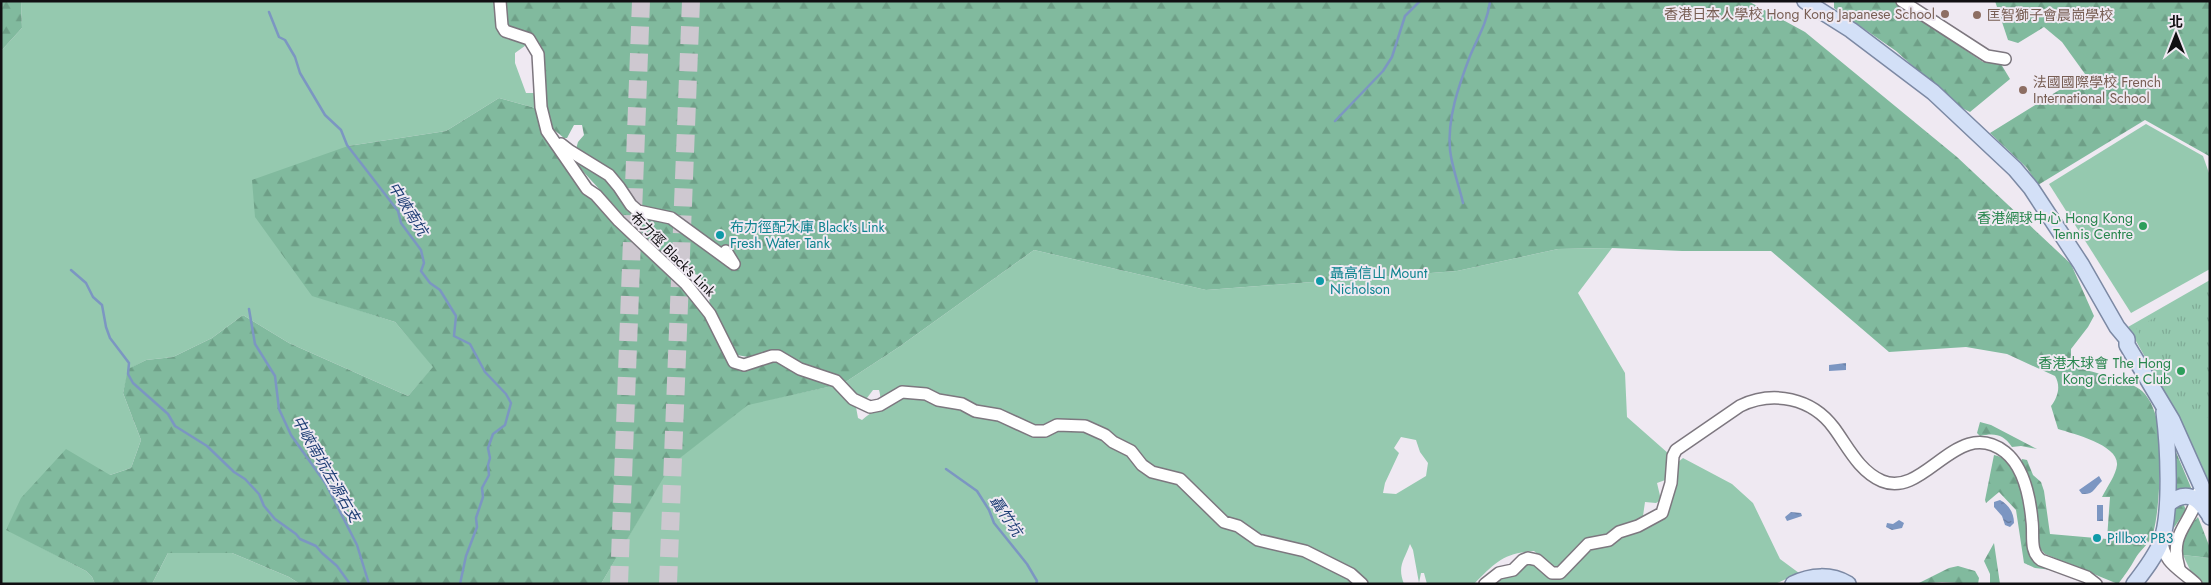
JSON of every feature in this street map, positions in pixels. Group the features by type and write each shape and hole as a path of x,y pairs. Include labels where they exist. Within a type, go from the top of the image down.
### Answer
{"main road":[{"path":"1805,1 1851,30 1933,92 2015,169 2031,188 2081,264 2117,327 2127,339 2127,344 2163,408 2172,420 2208,503 2209,516"},
{"path":"2134,583 2149,564 2162,540 2168,504 2163,408"},
{"path":"2168,504 2184,495 2190,495 2197,499 2209,516"},
{"path":"1794,584 1820,576 1835,578 1848,584"}],"street":[{"name":"布力徑 Black's Link","path":"500,1 502,26 505,31 529,39 538,54 541,107 547,131 587,189 596,195 619,221 686,284 710,314 731,358 738,364 744,365 772,356 778,356 800,369 836,381 853,399 870,407 880,405 902,392 926,394 938,400 962,404 975,411 999,415 1034,431 1045,432 1057,425 1085,426 1105,435 1113,442 1131,451 1142,465 1152,472 1180,479 1224,522 1238,526 1258,540 1306,551 1351,574 1362,584"},
{"path":"1902,1 1987,56 2006,59"},
{"name":"布力徑 Black's Link","path":"551,137 609,175 620,187 631,206 638,211 671,218 734,264 726,251"},
{"path":"1485,584 1499,573 1513,570 1522,560 1528,558 1537,560 1552,573 1560,573 1588,544 1609,540 1619,532 1638,526 1662,513 1671,483 1674,452 1740,406 1749,402 1780,397 1795,400 1820,413 1830,422 1862,466 1889,483 1899,484 1910,481 1964,446 1977,444 1993,446 2011,457 2022,477 2031,510 2033,548 2038,558 2057,568 2087,577 2096,584"},
{"path":"2178,568 2177,540 2181,528 2192,514 2199,484"},
{"path":"2162,540 2165,557 2196,584"}],"green space":[{"path":"1,1 21,1 22,28 1,51"},
{"path":"21,1 496,1 496,19 529,43 515,53 515,63 526,93 534,93 534,105 539,106 539,109 499,98 446,131 348,146 312,295 395,322 434,367 408,396 289,343 243,315 212,338 173,357 146,360 129,369 123,393 141,440 131,468 110,475 6,529 86,571 92,577 95,584 1,584 1,51 22,28"},
{"path":"506,1 1748,1 1805,32 1957,157 2071,264 2094,316 2071,349 2071,366 2098,373 2136,387 2148,398 2156,416 2160,465 2154,529 2151,538 2118,584 2045,554 2039,547 2037,523 2021,462 2022,459 2027,460 2033,475 2041,482 2050,534 2107,539 2110,497 2102,497 2117,465 2116,458 2103,446 2084,437 2058,429 2051,406 2058,391 2055,376 2007,354 1966,347 1889,352 1771,251 1682,251 1612,248 1558,249 1457,271 1206,290 1034,250 899,347 844,383 772,352 748,357 737,355 710,306 708,290 698,275 684,271 667,257 623,215 579,167 569,152 576,149 578,142 584,135 582,125 574,125 567,138 564,138 553,129 545,106 543,55 507,24"},
{"path":"1834,1 1893,1 1983,62 2001,64 2010,79 1970,112 1956,105 1896,51 1834,8"},
{"path":"1995,1 2210,1 2210,159 2209,156 2145,120 2038,185 2027,168 1990,133 2085,74 2062,42 2044,27 2018,43 2008,40"},
{"path":"499,98 539,109 586,189 709,315 734,364 772,358 837,385 748,405 671,465 601,584 300,584 289,577 232,553 168,553 152,584 95,584 92,577 86,571 6,530 21,498 66,449 110,475 131,468 141,440 123,393 128,369 146,360 173,357 212,338 243,315 289,343 408,396 433,367 395,322 312,296 255,217 252,180 348,146 446,131"},
{"name":"香港網球中心 Hong Kong Tennis Centre","path":"2146,124 2203,156 2210,176 2210,269 2131,313 2049,184"},
{"path":"1612,248 1578,293 1625,373 1627,417 1669,454 1668,479 1657,483 1661,500 1656,503 1645,502 1643,516 1611,534 1579,544 1557,567 1553,567 1534,551 1523,552 1500,560 1474,584 1427,584 1424,573 1421,573 1419,583 1413,550 1410,544 1401,568 1404,584 601,584 670,465 748,404 837,385 856,407 858,418 862,420 879,405 879,390 873,390 867,398 859,399 844,383 899,347 1034,250 1206,290 1457,271 1558,249","holes":["1401,437 1416,440 1420,452 1428,463 1426,476 1396,494 1383,493 1385,483 1399,453 1394,448"]},
{"name":"香港木球會 The Hong Kong Cricket Club","path":"2210,280 2210,484 2161,385 2128,327"},
{"name":"香港木球會 The Hong Kong Cricket Club","path":"2210,287 2210,416 2195,424 2136,328"},
{"path":"1980,422 1991,425 2037,449 2021,446 2012,447 2005,439 1998,436 1980,436 1977,433"},
{"path":"2168,433 2192,490 2182,488 2170,492"},
{"path":"1994,455 2009,463 2022,489 2026,508 2027,541 2030,555 2037,563 2052,570 2035,568 2024,563 2016,510 1999,492 1986,503"},
{"path":"1683,458 1732,484 1753,503 1780,559 1799,573 1775,584 1487,584 1528,560 1556,575 1582,552 1656,519 1677,463"},
{"path":"2182,501 2186,510 2173,529 2171,554 2167,540 2169,523 2172,512"},
{"path":"2198,517 2210,548 2210,558 2183,555 2182,534"},
{"path":"1994,543 2000,584 1990,584 1990,574 1984,561"},
{"path":"168,553 232,553 289,577 300,584 152,584"},
{"path":"2183,555 2210,558 2210,584 2204,584 2191,572"},
{"path":"1958,566 1975,571 1979,578 1978,584 1942,582 1917,584 1949,568"}],"water":[{"path":"1846,363 1846,370 1829,371 1829,365"},
{"path":"2099,476 2102,481 2094,490 2082,494 2079,490"},
{"path":"2000,500 2012,513 2014,523 2010,527 2005,525 2002,516 1994,507 1994,502"},
{"path":"2097,505 2103,505 2103,521 2097,521"},
{"path":"1791,512 1801,513 1802,516 1787,521 1785,517"},
{"path":"1899,520 1904,523 1902,528 1892,530 1886,527 1887,523 1893,524"}],"waterway":[{"path":"1335,121 1383,71 1392,57 1405,16 1420,1"},
{"path":"1463,203 1451,157 1450,126 1458,90 1489,10 1490,2"},
{"name":"中峽南坑","path":"269,12 279,37 285,40 295,57 300,73 325,115 341,130 347,145 398,211 401,223 421,250 424,263 421,271 430,283 440,290 456,316 454,336 470,344 485,372 506,394 511,403 505,425 493,434 488,448 490,458 488,465 489,475 482,488 483,497 476,518 477,527 466,556 460,584"},
{"path":"71,270 86,283 93,297 102,305 110,338 129,363 128,374 133,383 168,414 175,426 207,446 234,472 245,479 259,494 264,506 275,519 300,539 316,546 337,566 350,584"},
{"name":"中峽南坑左源右支","path":"249,309 255,344 275,376 279,409 291,435 326,484 357,545 369,584"},
{"name":"聶竹坑","path":"946,469 977,491 989,510 994,523 1027,564 1037,581 1036,584"}],"tunnel":[{"path":"619,584 641,1"},
{"path":"668,584 691,1"}],"place":[{"name":"香港日本人學校 Hong Kong Japanese School","path":"1945,14"},
{"name":"匡智獅子會晨崗學校","path":"1977,15"},
{"name":"法國國際學校 French International School","path":"2023,90"},
{"name":"香港網球中心 Hong Kong Tennis Centre","path":"2143,226"},
{"name":"布力徑配水庫 Black's Link Fresh Water Tank","path":"720,235"},
{"name":"聶高信山 Mount Nicholson","path":"1320,281"},
{"name":"香港木球會 The Hong Kong Cricket Club","path":"2181,371"},
{"name":"Pillbox PB3","path":"2097,538"}]}
